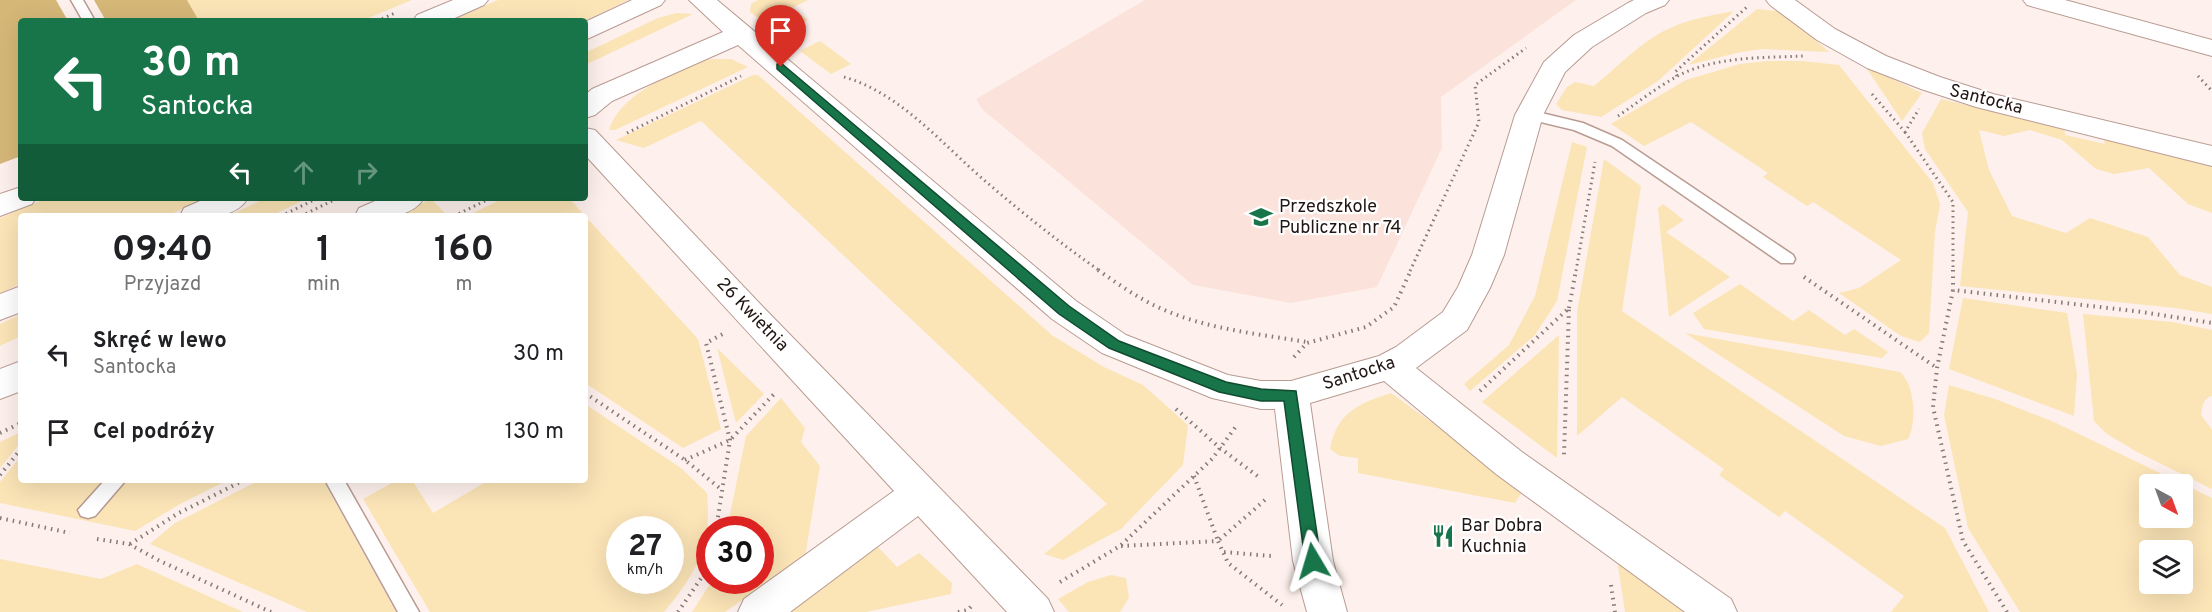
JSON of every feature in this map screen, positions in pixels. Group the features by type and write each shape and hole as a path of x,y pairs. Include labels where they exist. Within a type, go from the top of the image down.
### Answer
{"street":[{"path":"433,18 475,0"},
{"path":"588,31 652,0"},
{"name":"Santocka","path":"702,0 817,96 1064,310 1114,344 1224,388 1261,395 1291,395 1390,366 1408,356 1455,321 1474,288 1488,255 1529,115 1554,68 1583,41 1637,8 1656,0"},
{"path":"2036,0 2212,48"},
{"name":"Santocka","path":"1766,1 1881,64 1922,82 1968,96 2212,156"},
{"path":"588,107 611,91 740,34"},
{"name":"26 Kwietnia","path":"588,140 752,317 1035,612"},
{"path":"0,206 18,198"},
{"path":"201,213 227,201"},
{"path":"377,213 403,201"},
{"path":"0,308 18,299"},
{"path":"1390,366 1447,414 1545,489 1718,612"},
{"path":"0,384 18,376"},
{"path":"1291,395 1313,561 1327,612"},
{"path":"758,612 920,493"}],"lane":[{"path":"76,0 87,18"},
{"path":"1529,115 1578,126 1606,138 1641,158 1787,259"},
{"path":"88,510 114,483"},
{"path":"336,483 409,612"}],"path":[{"path":"1677,76 1675,72 1766,1"},
{"path":"1545,489 1564,460 1569,308 1595,159 1619,114 1677,76 1702,66 1743,58 1809,56"},
{"path":"896,104 1047,230 1090,264 1142,299 1184,317 1223,327 1307,342"},
{"path":"1905,132 1953,202 1953,290 1937,368 1933,408 1964,541 2007,612"},
{"path":"287,213 312,201"},
{"path":"307,213 332,201"},
{"path":"460,213 485,201"},
{"path":"1787,259 1806,278 1937,368"},
{"path":"1953,290 2142,312 2212,323"},
{"path":"1447,414 1468,402 1569,308"},
{"path":"718,516 730,440 706,344 752,317"},
{"path":"685,460 730,440 801,366"},
{"path":"588,395 685,460 723,490"},
{"path":"0,433 18,424"},
{"path":"0,475 18,453"},
{"path":"129,544 177,514 238,483"},
{"path":"0,518 78,535"},
{"path":"89,538 129,544 160,561 271,612"},
{"path":"1120,546 1218,541 1228,563 1291,612"},
{"path":"678,612 696,586"}],"shaded area":[{"path":"0,0 56,0 66,18 18,18 18,157 0,164"},
{"path":"94,0 187,0 197,18 104,18"},
{"path":"187,0 412,0 368,18 197,18"},
{"path":"498,0 628,0 588,20 457,18"},
{"path":"758,0 808,0 792,8 808,20 779,33 750,12 751,4"},
{"name":"Przedszkole Publiczne nr 74","path":"1145,0 1576,0 1441,97 1442,148 1377,287 1291,303 1193,285 982,109 976,99"},
{"path":"1757,9 1784,12 1829,52 1763,49 1688,65"},
{"path":"1734,11 1658,81 1601,117 1562,110 1556,104 1567,87 1575,82 1594,86 1639,47 1664,31 1693,20"},
{"path":"677,13 693,14 588,64 588,52 658,18"},
{"path":"820,41 851,64 831,74 800,51"},
{"path":"710,59 731,59 748,67 615,130 609,130 624,105 651,85"},
{"path":"1802,61 1839,65 1933,183 1940,204 1935,232 1929,333 1920,342 1901,336 1839,293 1859,288 1901,260 1813,202 1807,206 1763,177 1768,173 1691,122 1644,146 1611,124 1686,80 1740,64"},
{"path":"1865,66 1922,93 1902,121"},
{"path":"753,75 758,75 1053,336 1104,367 1143,385 1188,425 1183,465 1121,529 1063,560 1044,554 1107,504 701,121 644,148 616,140"},
{"path":"1941,99 2064,128 2065,135 2105,144 2103,137 2212,167 2212,213 2188,204 2149,168 2114,174 2096,169 2062,140 2030,130 2004,136 1979,130 1989,170 2012,216 2066,233 2090,218 2148,237 2180,275 2212,287 2212,314 2175,308 1960,286 1968,212 1925,149 1922,133"},
{"path":"1572,142 1587,147 1557,301 1535,335 1470,391 1464,384 1509,345 1535,296"},
{"path":"1604,159 1641,186 1622,311 1945,528 1989,612 1891,612 1904,596 1785,511 1779,517 1719,475 1724,469 1622,397 1577,436 1577,312"},
{"path":"40,201 200,201 174,213 18,213 18,285 0,293 0,218"},
{"path":"260,201 302,201 277,213 234,213"},
{"path":"427,201 433,201 445,213 401,213"},
{"path":"498,201 572,201 582,213 473,213"},
{"path":"1663,204 1684,220 1666,232 1730,277 1669,317 1658,208"},
{"path":"588,219 698,339 721,429 683,448 588,385"},
{"path":"1740,284 1793,321 1809,310 1845,335 1854,329 1888,352 1882,358 1704,329 1693,313"},
{"path":"1963,298 2067,313 2077,374 2074,416 1949,369"},
{"path":"2083,314 2172,322 2212,330 2212,396 2205,401 2201,415 2212,430 2212,489 2193,480 2193,474 2182,474 2137,452 2107,434 2094,421"},
{"path":"18,315 18,337 0,346 0,324"},
{"path":"1685,333 1900,372 1909,386 1913,404 1913,423 1908,439 1881,446 1844,436"},
{"path":"1559,335 1557,458 1482,402"},
{"path":"717,348 764,394 736,423"},
{"path":"1949,385 1998,400 2054,422 2162,474 2139,474 2139,528 2193,528 2193,489 2212,498 2212,612 2020,612 1968,528 1944,415"},
{"path":"1391,393 1524,489 1515,503 1358,473 1358,458 1340,456 1330,449 1333,437 1343,418 1368,401"},
{"path":"781,398 805,428 801,442 820,466 805,557 774,578 774,516 730,516 746,436"},
{"path":"588,406 681,468 707,493 708,516 696,516 696,565 684,586 684,516 606,516 606,594 679,594 664,612 430,612 363,499 392,483 414,483 433,513 484,483 588,483"},
{"path":"18,433 18,446 0,468 0,442"},
{"path":"18,460 18,483 222,483 182,503 135,531 0,503 0,482"},
{"path":"254,483 325,483 396,612 307,612 150,544 175,523"},
{"path":"878,547 897,567 919,553 952,583 951,594 866,612 780,612"},
{"path":"0,559 101,579 137,564 243,612 0,612"},
{"path":"1617,559 1705,612 1625,612"},
{"path":"1111,575 1126,578 1129,598 1120,612 1069,612 1058,599 1088,582"},
{"path":"704,594 751,594 725,612 692,612"}],"place":[{"name":"Przedszkole Publiczne nr 74","path":"1261,217"},
{"name":"Bar Dobra Kuchnia","path":"1443,536"}],"route":[{"path":"781,67 1064,310 1114,344 1224,388 1261,395 1291,395 1313,561"}]}
